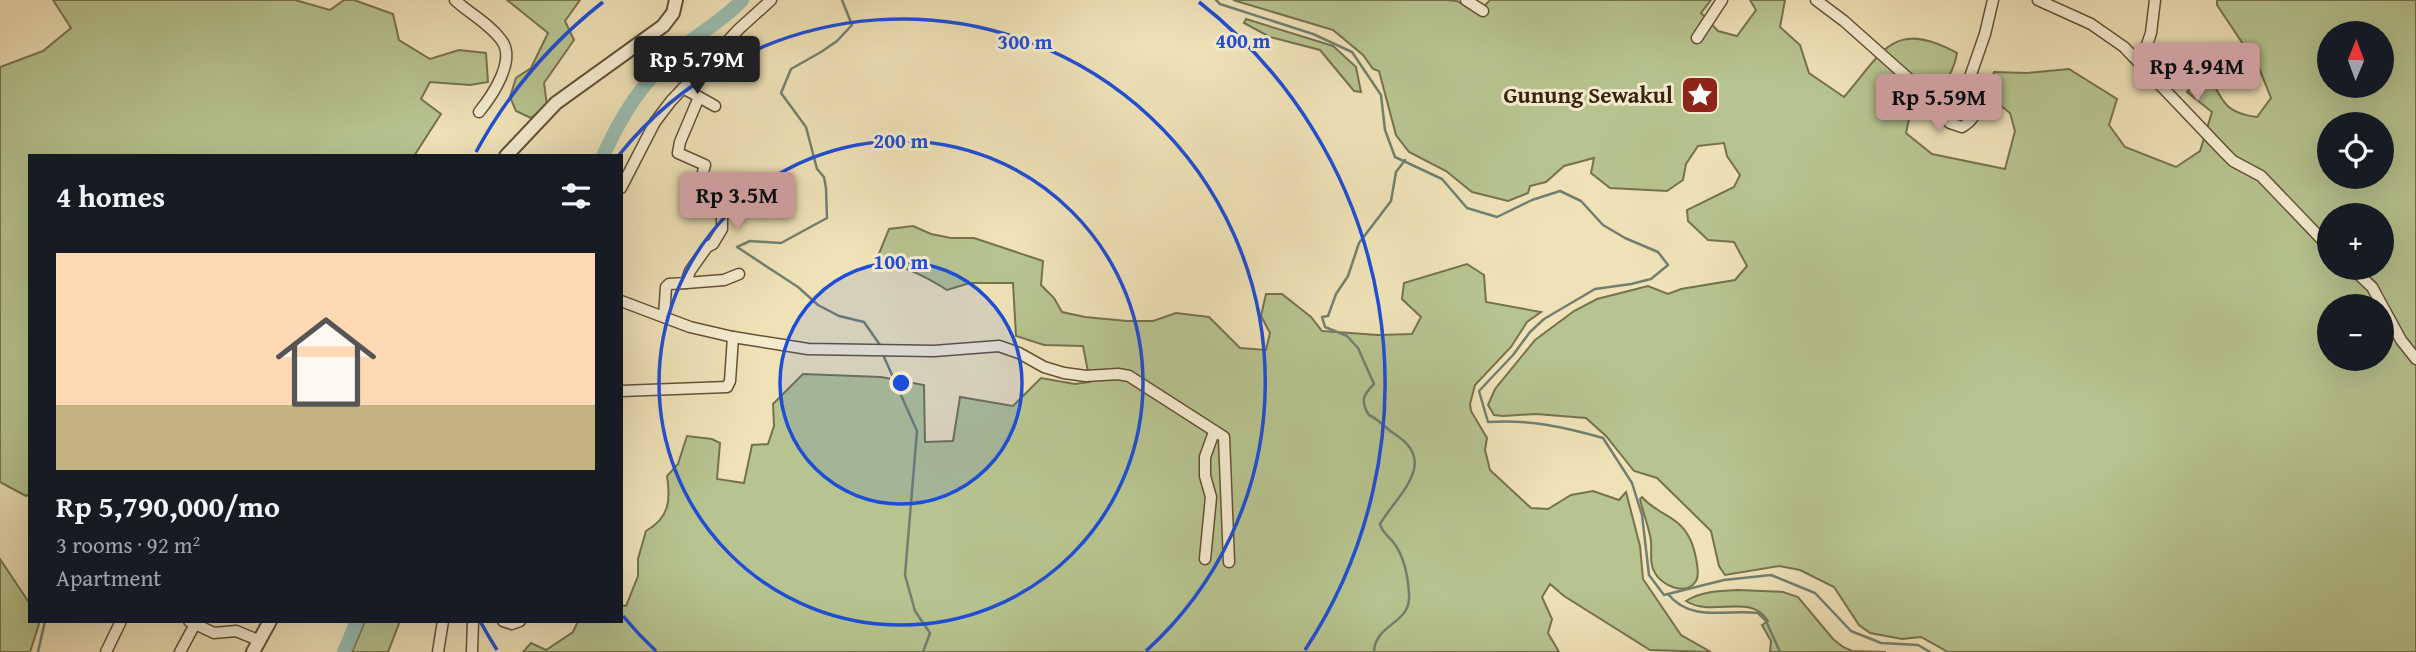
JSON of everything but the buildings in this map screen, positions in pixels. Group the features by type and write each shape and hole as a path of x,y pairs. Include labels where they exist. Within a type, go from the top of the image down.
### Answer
{"street":[{"path":"455,0 487,26 502,41 505,48 502,76 497,89 480,111"},
{"path":"508,154 556,103 663,26 673,13 676,0"},
{"path":"623,184 655,122 739,29 771,0"},
{"path":"1466,0 1483,12"},
{"path":"1697,38 1723,0"},
{"path":"1816,0 1844,21 1944,110 1943,117 1962,127 1971,122 1976,114 1969,80 1985,34 1993,0"},
{"path":"2038,0 2091,24 2124,47 2233,161 2261,176 2317,234"},
{"path":"2140,65 2151,33 2155,0"},
{"path":"683,89 715,106"},
{"path":"686,283 693,267 722,229 722,196 700,183 705,165 678,153 699,97"},
{"path":"664,317 666,287 669,284 724,280 739,274"},
{"path":"2365,280 2372,287 2401,340 2416,359"},
{"path":"623,302 690,327 733,337 824,351 934,351 999,346 1019,353 1044,367 1064,373 1129,376 1224,437 1229,562"},
{"path":"623,391 727,387 730,381 733,337"},
{"path":"1205,559 1211,498 1205,476 1205,457 1214,432"},
{"path":"106,652 120,623"},
{"path":"180,652 192,623 214,633 233,631 256,646 269,623"},
{"path":"438,652 443,623"},
{"path":"472,652 473,623"}],"green space":[{"path":"53,0 295,0 330,10 344,0 354,0 393,14 399,40 430,59 459,50 486,53 488,82 470,85 430,82 421,99 441,114 415,154 28,154 26,496 0,482 0,67 43,51 71,28"},
{"path":"507,0 580,0 565,21 574,40 544,83 547,105 531,118 516,111 510,97 516,78 531,68 548,33"},
{"path":"1233,0 1445,0 1457,1 1478,13 1490,0 1711,0 1701,13 1718,31 1737,36 1756,10 1750,0 1785,0 1780,27 1800,45 1809,73 1844,97 1880,54 1903,40 1918,39 1935,43 1957,53 1947,79 1911,110 1906,133 1932,154 2005,169 2015,131 2010,113 1986,94 1994,72 2027,73 2069,69 2117,99 2109,125 2125,147 2176,167 2200,151 2212,112 2187,92 2208,73 2225,104 2237,112 2257,117 2271,98 2259,68 2217,5 2217,0 2416,0 2416,652 1948,652 1921,637 1902,639 1870,633 1859,625 1834,587 1800,570 1779,566 1725,575 1719,566 1711,531 1657,478 1634,471 1606,436 1586,418 1536,414 1494,415 1488,405 1495,389 1535,340 1574,311 1597,299 1648,286 1668,294 1681,289 1735,280 1747,266 1734,242 1708,240 1688,221 1687,210 1734,187 1740,175 1727,156 1724,143 1698,146 1686,164 1683,180 1667,191 1610,188 1591,173 1594,158 1564,166 1546,182 1530,186 1528,193 1508,201 1472,192 1446,171 1409,152 1396,135 1379,71 1373,69 1363,55 1333,30"},
{"path":"1246,19 1333,46 1356,67 1361,92 1354,91 1320,50 1270,37 1244,23"},
{"path":"913,226 931,234 951,238 974,238 1043,261 1041,285 1054,298 1062,312 1127,321 1153,321 1176,313 1209,317 1240,348 1266,350 1270,333 1261,316 1266,294 1282,294 1311,317 1322,331 1378,335 1412,334 1421,317 1402,299 1404,283 1467,264 1484,275 1486,302 1541,312 1527,322 1511,347 1475,385 1471,411 1487,438 1485,450 1490,470 1531,508 1548,509 1571,495 1593,491 1619,500 1626,492 1640,546 1643,579 1681,635 1711,652 1650,650 1564,596 1550,584 1542,597 1552,619 1548,633 1559,652 523,652 531,643 546,650 573,632 577,623 623,623 623,605 626,606 638,576 638,559 646,531 660,520 667,508 667,476 678,464 687,436 712,439 720,443 717,479 744,483 752,445 768,444 774,426 773,404 803,374 881,377 924,385 925,442 953,441 960,397 1013,406 1041,378 1075,384 1090,382 1083,346 1044,345 1016,336 1013,283 970,283 947,290 913,271 876,261 889,229"},
{"path":"1642,497 1680,525 1690,539 1698,572 1692,586 1674,588 1663,582 1655,573 1651,562 1650,536 1640,499"},
{"path":"0,559 28,601 28,623 39,624 30,652 0,652"},
{"path":"1738,590 1783,592 1798,597 1843,647 1852,651 1886,652 1770,652 1771,641 1762,625 1768,621 1761,613 1741,606 1696,606 1686,601 1705,593"},
{"path":"364,623 399,623 388,652 352,652"}],"waterway":[{"path":"604,154 626,112 654,74 678,51 742,0"},
{"path":"842,0 852,25 837,41 791,69 781,93 806,127 817,169 824,177 827,218 781,243 750,241 737,247 798,287 818,305 839,316 864,322 880,345"},
{"path":"1216,0 1220,4 1313,34 1352,52 1381,95 1385,130 1395,157 1442,179 1467,208 1497,217 1532,200 1560,191 1581,201 1603,225 1658,252 1668,265 1651,279 1595,289 1544,319 1479,391 1488,422 1546,425 1603,438 1632,483 1642,515 1649,575 1664,595 1724,580 1771,575 1815,593 1851,631 1881,643 1918,645 1930,652"},
{"path":"1374,652 1380,635 1400,618 1408,604 1409,588 1404,563 1380,524 1410,479 1414,457 1408,446 1369,415 1364,406 1364,398 1374,384 1358,348 1347,336 1325,327 1322,317 1328,316 1336,294 1348,276 1359,243 1391,201 1396,172 1405,160"},
{"path":"884,357 917,431 905,575 915,611 930,633 923,652"},
{"path":"1668,594 1677,603 1699,612 1758,613 1766,621 1780,652"},
{"path":"38,652 45,623"},
{"path":"344,652 356,623"}],"place":[{"name":"Gunung Sewakul","path":"1700,95"}]}
